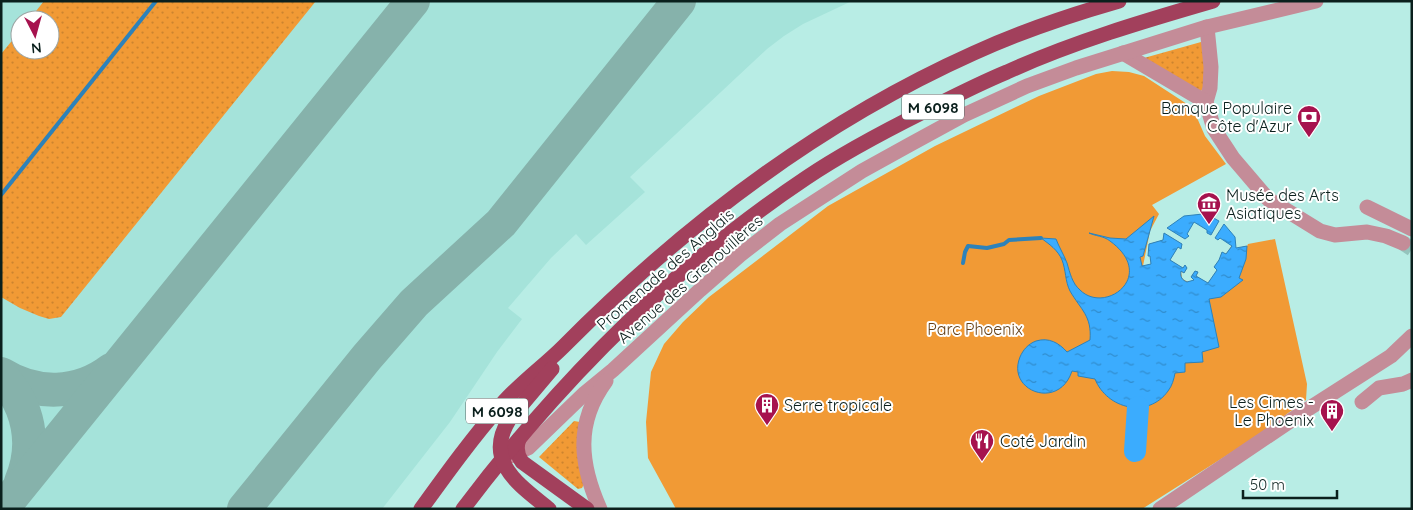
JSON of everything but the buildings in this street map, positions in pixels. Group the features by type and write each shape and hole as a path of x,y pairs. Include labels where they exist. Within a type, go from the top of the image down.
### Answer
{"main road":[{"path":"1094,9 1113,1"},
{"name":"M 6098","path":"421,509 447,472 504,402 630,282 715,211 846,120 906,87 975,52 1014,36 1119,1"},
{"name":"Promenade des Anglais","path":"463,509 502,459 518,446 590,358 642,309 731,232 806,178 882,133 1008,71 1154,18 1213,1"},
{"path":"549,509 514,480 508,472 502,459 500,442 506,425 561,358 586,324"},
{"path":"518,446 520,459 526,466 587,509"},
{"path":"488,478 499,475 514,480"}],"street":[{"name":"Avenue des Grenouillères","path":"518,446 528,448 585,393 613,370 700,290 740,255 780,224 862,172 964,115 1027,86 1076,68 1207,27 1316,1"},
{"path":"1207,27 1212,67 1210,88 1206,102 1214,129 1233,158 1268,199 1320,231 1336,235 1367,232 1386,236 1403,243"},
{"path":"1123,53 1206,102"},
{"path":"1367,208 1412,229"},
{"path":"1160,509 1305,411 1391,356 1412,336"},
{"name":"Avenue des Grenouillères","path":"600,509 590,485 584,454 583,435 592,406 600,389 613,370"},
{"path":"1362,402 1379,388 1403,384 1412,380"}],"shaded area":[{"path":"1,1 852,1 803,24 767,49 630,177 645,192 586,245 576,234 551,258 508,308 522,319 497,352 450,422 382,509 1,509"}],"green space":[{"path":"44,1 316,1 61,317 49,319 20,308 1,297 1,54 10,43 10,60 60,60 60,10 37,10"},
{"path":"1201,42 1203,46 1205,85 1200,93 1144,58"},
{"name":"Parc Phoenix","path":"1112,71 1129,72 1144,76 1187,104 1198,120 1205,136 1226,164 1152,205 1159,214 1150,231 1143,266 1151,264 1150,256 1148,256 1149,244 1163,240 1164,233 1182,244 1181,249 1178,247 1170,260 1183,268 1185,265 1187,268 1184,273 1181,272 1182,278 1186,281 1191,281 1194,279 1191,277 1195,271 1198,272 1196,276 1208,283 1217,270 1214,267 1222,252 1226,254 1232,245 1236,248 1275,239 1307,384 1306,400 1251,440 1142,509 676,509 648,458 646,422 651,372 664,344 683,322 709,297 828,206 935,146 1039,96 1096,74"},
{"path":"574,421 580,422 577,451 584,484 582,488 578,489 539,457"}],"water":[{"path":"1203,214 1219,221 1211,235 1207,233 1207,230 1194,222 1187,234 1189,236 1185,239 1167,228 1184,216"},
{"path":"1154,216 1143,256 1140,257 1142,266 1151,264 1150,256 1148,256 1149,244 1163,240 1164,233 1182,244 1181,249 1178,247 1170,260 1183,268 1185,265 1187,268 1184,273 1181,271 1181,275 1187,282 1194,280 1191,277 1195,271 1198,272 1196,276 1208,283 1217,270 1214,267 1222,252 1226,254 1232,246 1220,238 1218,240 1215,238 1224,224 1235,237 1236,248 1247,246 1246,259 1239,278 1243,280 1221,297 1209,299 1219,347 1202,352 1203,362 1185,363 1185,372 1175,373 1168,391 1160,400 1150,405 1128,407 1118,403 1101,389 1095,379 1078,376 1078,372 1072,371 1065,383 1056,390 1046,393 1036,392 1027,387 1020,379 1018,369 1021,354 1031,344 1036,341 1049,340 1061,346 1067,352 1090,340 1087,319 1070,291 1062,260 1056,250 1041,238 1056,239 1077,287 1090,297 1102,298 1113,295 1122,288 1128,278 1129,267 1124,254 1110,241 1089,233 1110,238 1126,239"}],"waterway":[{"path":"1,195 156,1"},
{"path":"963,263 968,246 987,248 1004,244 1009,240 1041,238"},
{"path":"1135,451 1138,407"}],"taxiway":[{"path":"2,509 413,1"},
{"path":"244,509 367,357 414,303 501,223 679,1"},
{"path":"1,374 28,386 57,390 85,384 111,370"},
{"path":"1,376 11,387 24,413 28,426 29,454 21,482"}],"tunnel":[{"path":"1403,243 1412,249"}],"place":[{"name":"Banque Populaire Côte d'Azur","path":"1309,138"},
{"name":"Musée des Arts Asiatiques","path":"1209,225"},
{"name":"Serre tropicale","path":"767,426"},
{"name":"Les Cimes - Le Phoenix","path":"1332,432"},
{"name":"Coté Jardin","path":"982,462"}]}
